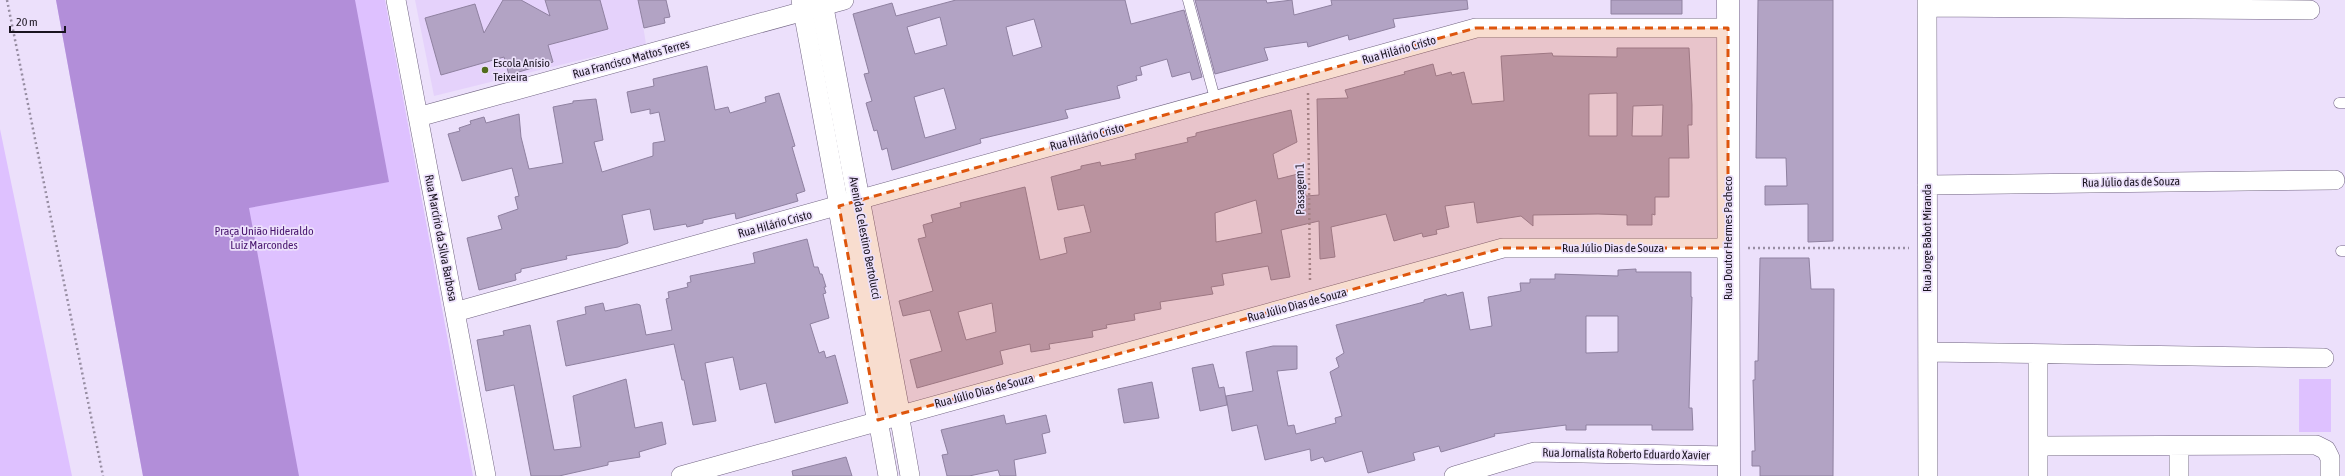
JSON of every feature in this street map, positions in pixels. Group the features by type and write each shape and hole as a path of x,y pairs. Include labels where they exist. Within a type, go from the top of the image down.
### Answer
{"street":[{"name":"Rua Marcírio da Silva Barbosa","path":"396,0 486,476"},
{"name":"Rua Francisco Mattos Terres","path":"418,117 812,4 844,0"},
{"name":"Rua Doutor Hermes Pacheco","path":"1728,0 1729,466"},
{"name":"Avenida Celestino Bertolucci","path":"812,4 889,417 910,476"},
{"path":"1927,4 2310,10"},
{"name":"Rua Jorge Babot Miranda","path":"1927,4 1928,476"},
{"name":"Rua Hilário Cristo","path":"455,312 1216,102 1476,28 1728,28"},
{"name":"Rua Júlio das de Souza","path":"1927,185 2341,179"},
{"name":"Rua Júlio Dias de Souza","path":"681,476 889,417 1503,248 1728,248"},
{"path":"1928,352 2324,358"},
{"path":"2038,354 2038,476"},
{"name":"Avenida Celestino Bertolucci","path":"888,476 889,417"},
{"path":"2038,446 2316,445 2326,450 2330,458 2330,476"},
{"path":"2179,446 2179,476"},
{"name":"Rua Jornalista Roberto Eduardo Xavier","path":"1454,476 1534,452 1729,466"}],"lane":[{"path":"1188,0 1216,102"}],"path":[{"path":"7,0 102,476"},
{"name":"Passagem 1","path":"1308,76 1310,301"},
{"path":"1728,248 1927,248"}],"highlighted area":[{"path":"1476,28 1728,28 1728,248 1503,248 878,420 839,206"}],"shaded area":[{"name":"Praça União Hideraldo Luiz Marcondes","path":"56,0 355,0 389,182 249,208 299,476 143,476"},
{"name":"Escola Anísio Teixeira","path":"415,0 639,0 646,44 434,96"}],"green space":[{"name":"Praça União Hideraldo Luiz Marcondes","path":"56,0 385,0 473,476 143,476"},
{"path":"0,129 72,476 0,476"},
{"path":"2299,379 2331,379 2331,432 2299,432"}],"building":[{"path":"503,0 521,0 550,16 545,0 600,0 608,29 548,45 553,62 509,75 504,57 441,75 425,18 475,4 484,33"},
{"path":"638,0 666,0 670,17 664,18 665,23 644,28"},
{"path":"956,0 1125,0 1131,24 1184,10 1202,77 1192,80 1190,72 1172,77 1167,59 1140,67 1142,75 1136,76 1137,80 1117,86 1120,98 1065,110 1068,118 980,139 981,143 892,170 887,148 882,150 877,130 874,131 866,103 872,101 864,74 869,73 853,14 892,3 896,16","holes":["940,17 947,45 915,54 907,27","1034,19 1042,47 1013,56 1006,27","944,88 956,129 925,138 914,97"]},
{"path":"1195,0 1266,0 1267,3 1292,0 1294,15 1332,5 1331,0 1467,0 1468,9 1393,19 1395,27 1349,40 1348,35 1308,47 1307,42 1264,48 1268,60 1215,74"},
{"path":"1611,0 1682,0 1682,14 1611,14"},
{"path":"1758,0 1833,0 1833,241 1808,242 1808,204 1765,205 1765,186 1787,186 1786,158 1756,158"},
{"path":"1617,48 1689,48 1692,125 1688,125 1689,158 1669,158 1669,197 1655,197 1655,215 1652,214 1652,225 1627,225 1627,215 1598,214 1533,215 1533,226 1521,216 1477,223 1474,202 1445,206 1449,227 1436,230 1437,234 1423,237 1422,233 1394,241 1386,214 1331,227 1335,257 1320,259 1319,221 1281,230 1290,277 1271,280 1268,266 1222,274 1224,285 1211,287 1213,294 1160,302 1161,309 1134,314 1135,320 1106,325 1107,328 1092,331 1093,337 1049,344 1050,349 1031,352 1030,344 1000,351 1003,364 917,388 910,360 942,351 930,310 903,316 899,301 933,291 918,239 926,237 923,225 933,222 931,215 961,207 960,203 1025,187 1040,260 1067,253 1064,238 1091,232 1084,205 1058,210 1051,177 1081,169 1081,166 1100,162 1101,166 1136,159 1135,154 1188,142 1187,138 1196,136 1196,133 1291,110 1297,142 1273,154 1278,179 1302,173 1306,196 1319,195 1317,99 1348,98 1345,90 1405,74 1404,72 1433,64 1436,76 1451,72 1452,75 1464,72 1472,104 1504,101 1501,56 1552,53 1553,56 1617,57","holes":["1617,93 1617,136 1589,136 1589,94","1663,105 1662,136 1632,136 1633,106","1256,200 1262,233 1216,242 1215,213","992,303 996,332 966,340 958,312"]},
{"path":"707,66 715,110 728,107 730,113 766,102 765,97 779,93 795,146 792,147 805,191 796,194 798,201 736,219 735,213 703,220 703,223 687,227 686,224 654,230 650,209 622,215 628,243 618,247 566,256 567,259 521,269 521,272 515,274 516,280 479,290 467,238 502,229 498,216 518,209 515,197 519,196 512,168 462,181 448,134 460,131 459,128 471,124 470,121 484,117 486,123 519,114 521,137 529,169 563,163 553,107 573,103 573,101 596,99 603,140 594,142 602,172 653,156 653,143 665,141 659,112 650,114 650,109 631,113 627,92 654,86 653,79"},
{"path":"807,239 814,267 818,267 826,287 824,287 826,293 823,294 829,318 810,324 819,353 824,351 826,358 835,355 848,403 775,423 766,383 740,390 733,357 705,363 716,421 693,425 684,380 682,380 674,344 566,366 557,321 586,314 585,307 603,303 605,311 637,304 640,305 646,335 672,330 666,299 669,298 668,292 688,287 687,283 691,282 690,276 755,263 753,253"},
{"path":"1760,258 1809,258 1811,289 1834,289 1833,476 1760,476 1760,466 1752,466 1752,451 1755,451 1753,380 1755,380 1755,361 1758,361"},
{"path":"1636,269 1636,272 1691,272 1692,297 1689,408 1692,408 1693,430 1652,430 1652,425 1586,425 1586,430 1566,430 1566,425 1494,434 1495,436 1441,452 1439,446 1413,453 1415,460 1368,473 1362,451 1325,462 1323,457 1311,461 1310,449 1265,460 1257,425 1232,431 1226,396 1253,391 1246,352 1273,346 1297,346 1297,369 1277,371 1288,426 1294,425 1296,434 1336,423 1335,418 1342,416 1330,372 1339,367 1336,358 1344,353 1336,325 1424,302 1424,300 1446,294 1447,296 1463,292 1470,330 1492,326 1488,297 1521,291 1520,283 1530,283 1530,279 1555,279 1555,274 1618,276 1618,270","holes":["1586,316 1618,316 1618,352 1586,353"]},
{"path":"530,325 554,450 581,447 573,396 626,379 635,428 662,422 666,444 639,452 640,457 608,462 608,465 559,476 531,476 514,385 486,391 477,340 504,335 503,331"},
{"path":"1213,364 1219,388 1224,387 1227,405 1200,411 1192,368"},
{"path":"1152,382 1159,418 1124,423 1118,389"},
{"path":"1004,415 1006,424 1046,415 1050,432 1042,434 1046,453 1014,460 1016,476 1000,476 998,470 969,476 947,476 942,455 948,454 941,430"},
{"path":"846,457 852,476 793,476 792,471"}],"place":[{"name":"Escola Anísio Teixeira","path":"485,70"}]}
